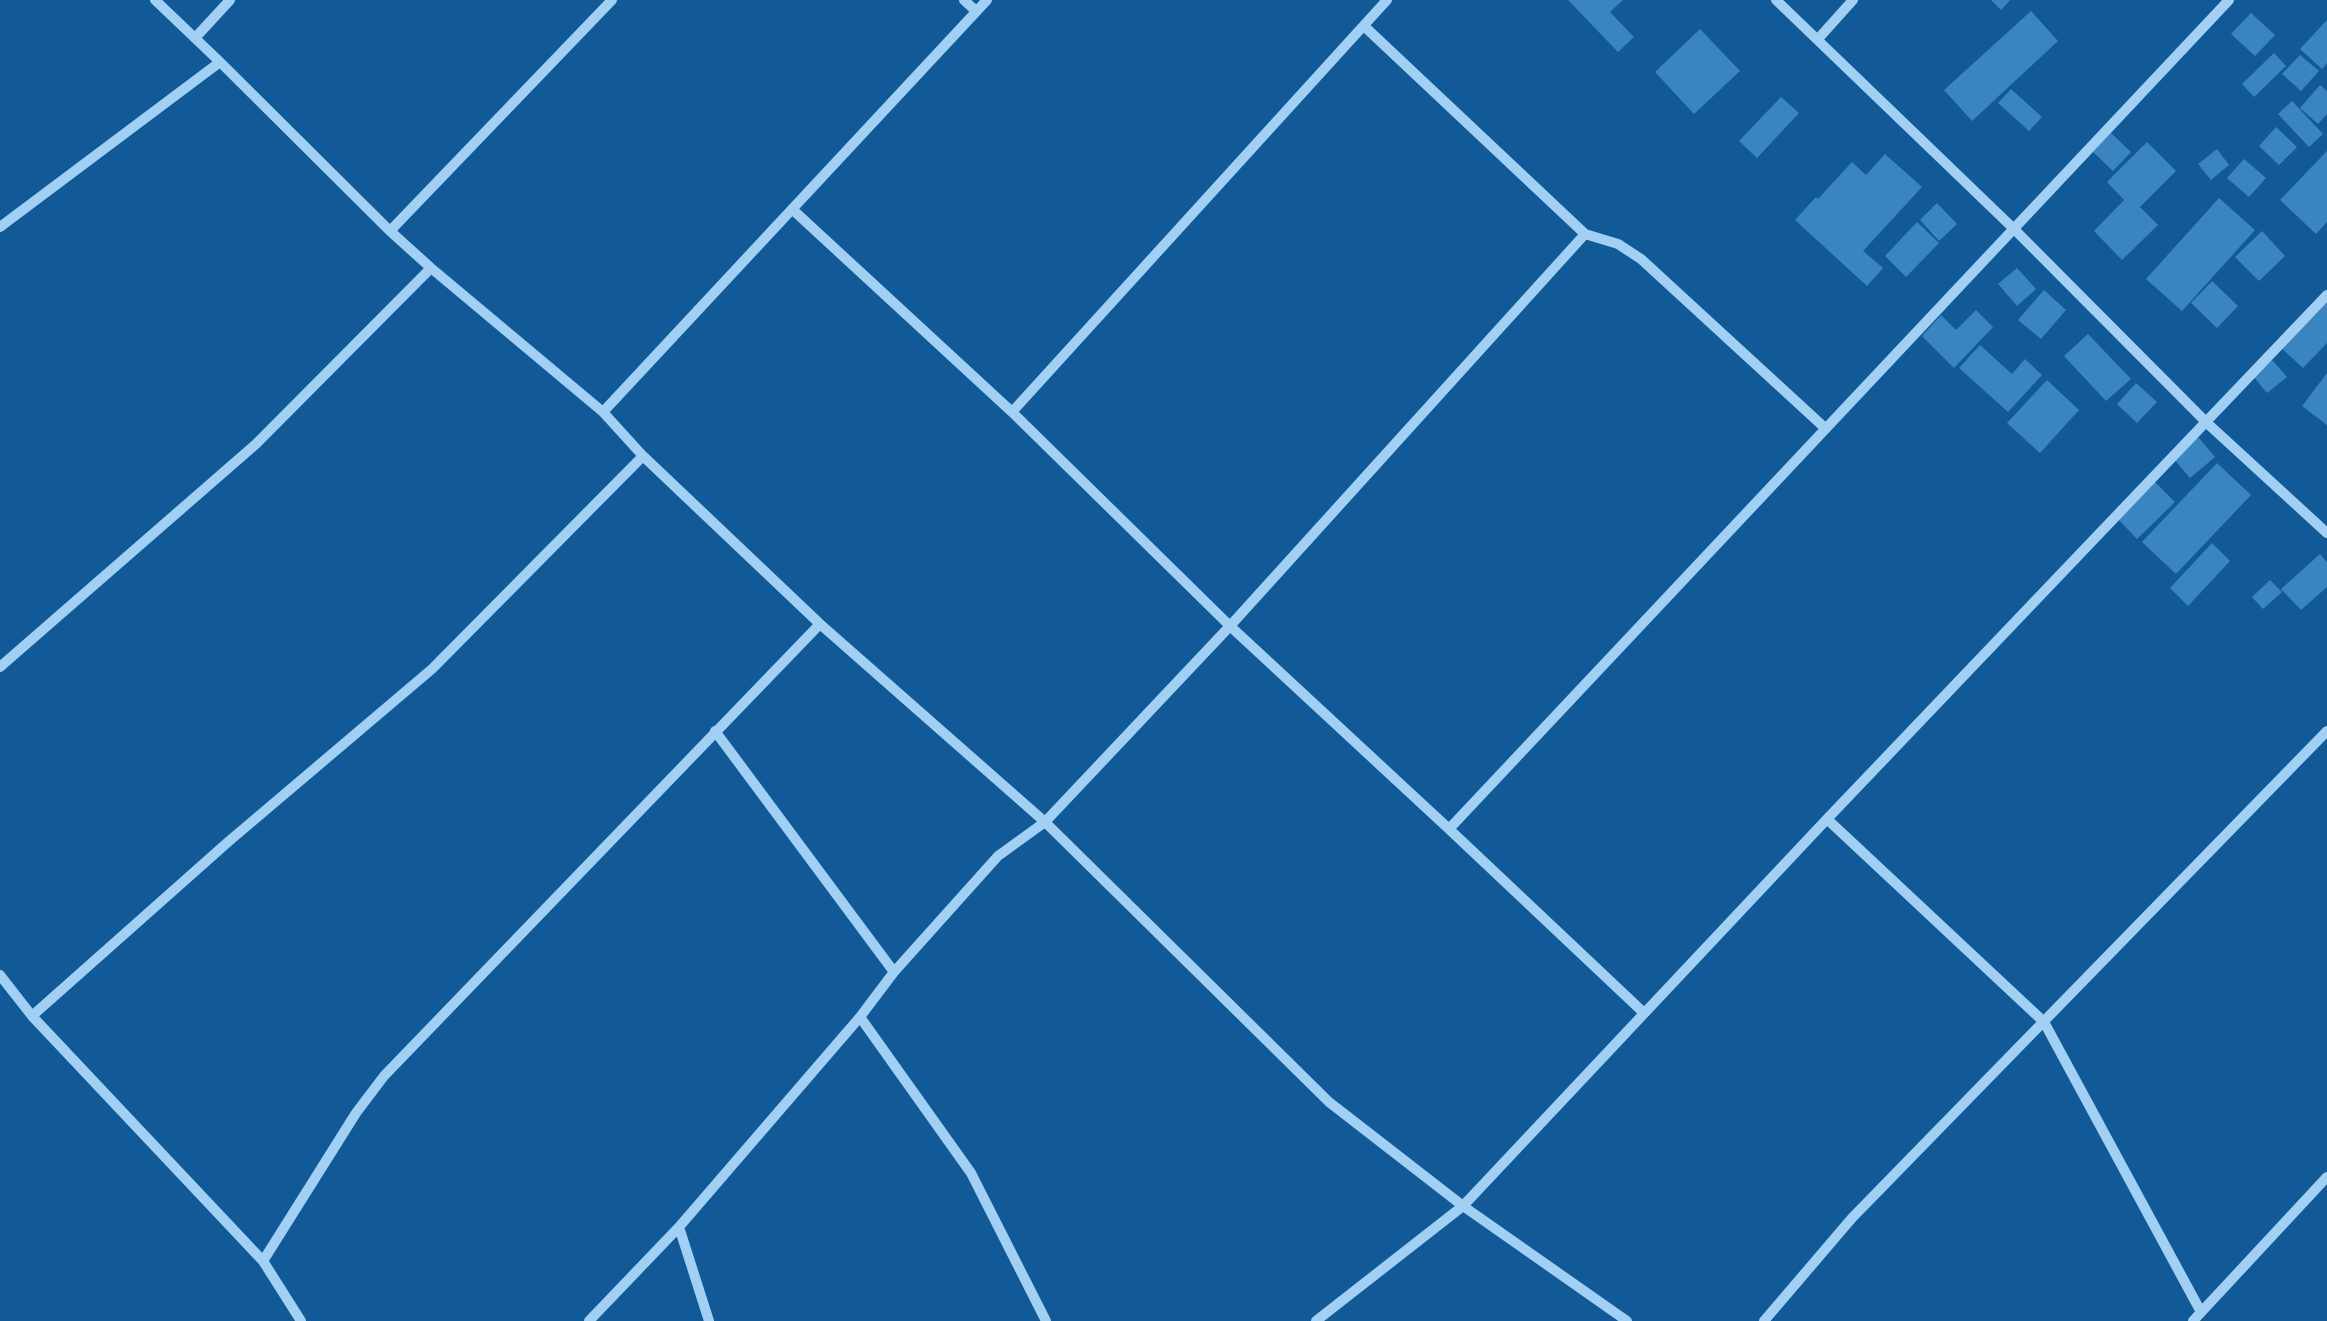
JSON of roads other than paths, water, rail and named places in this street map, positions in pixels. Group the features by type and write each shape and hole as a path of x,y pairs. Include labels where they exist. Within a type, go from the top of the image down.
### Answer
{"street":[{"path":"155,0 390,231 603,412 643,456 819,624 1045,822 1329,1102 1462,1206 1627,1321"},
{"path":"195,38 231,0"},
{"path":"390,231 612,0"},
{"path":"964,0 976,11"},
{"path":"603,412 987,0"},
{"path":"1012,412 1387,0"},
{"path":"1776,0 2014,229 2207,423 2327,533"},
{"path":"1818,39 1853,0"},
{"path":"1449,828 2229,0"},
{"path":"1364,26 1586,234 1618,244 1641,259 1825,428"},
{"path":"0,227 220,62"},
{"path":"792,208 1012,412 1230,626 1449,828 1644,1013"},
{"path":"589,1321 679,1227 860,1017 894,972 998,856 1045,822 1230,626 1586,234"},
{"path":"0,667 256,444 431,268"},
{"path":"1316,1321 1462,1206 2327,295"},
{"path":"32,1016 228,842 432,669 643,456"},
{"path":"263,1261 356,1113 384,1076 819,624"},
{"path":"715,730 894,972"},
{"path":"1764,1321 1852,1218 2327,731"},
{"path":"1827,819 2044,1022 2201,1312"},
{"path":"0,975 32,1016 263,1261 301,1321"},
{"path":"860,1017 971,1173 1046,1321"},
{"path":"2193,1321 2327,1177"},
{"path":"679,1227 709,1321"}]}
